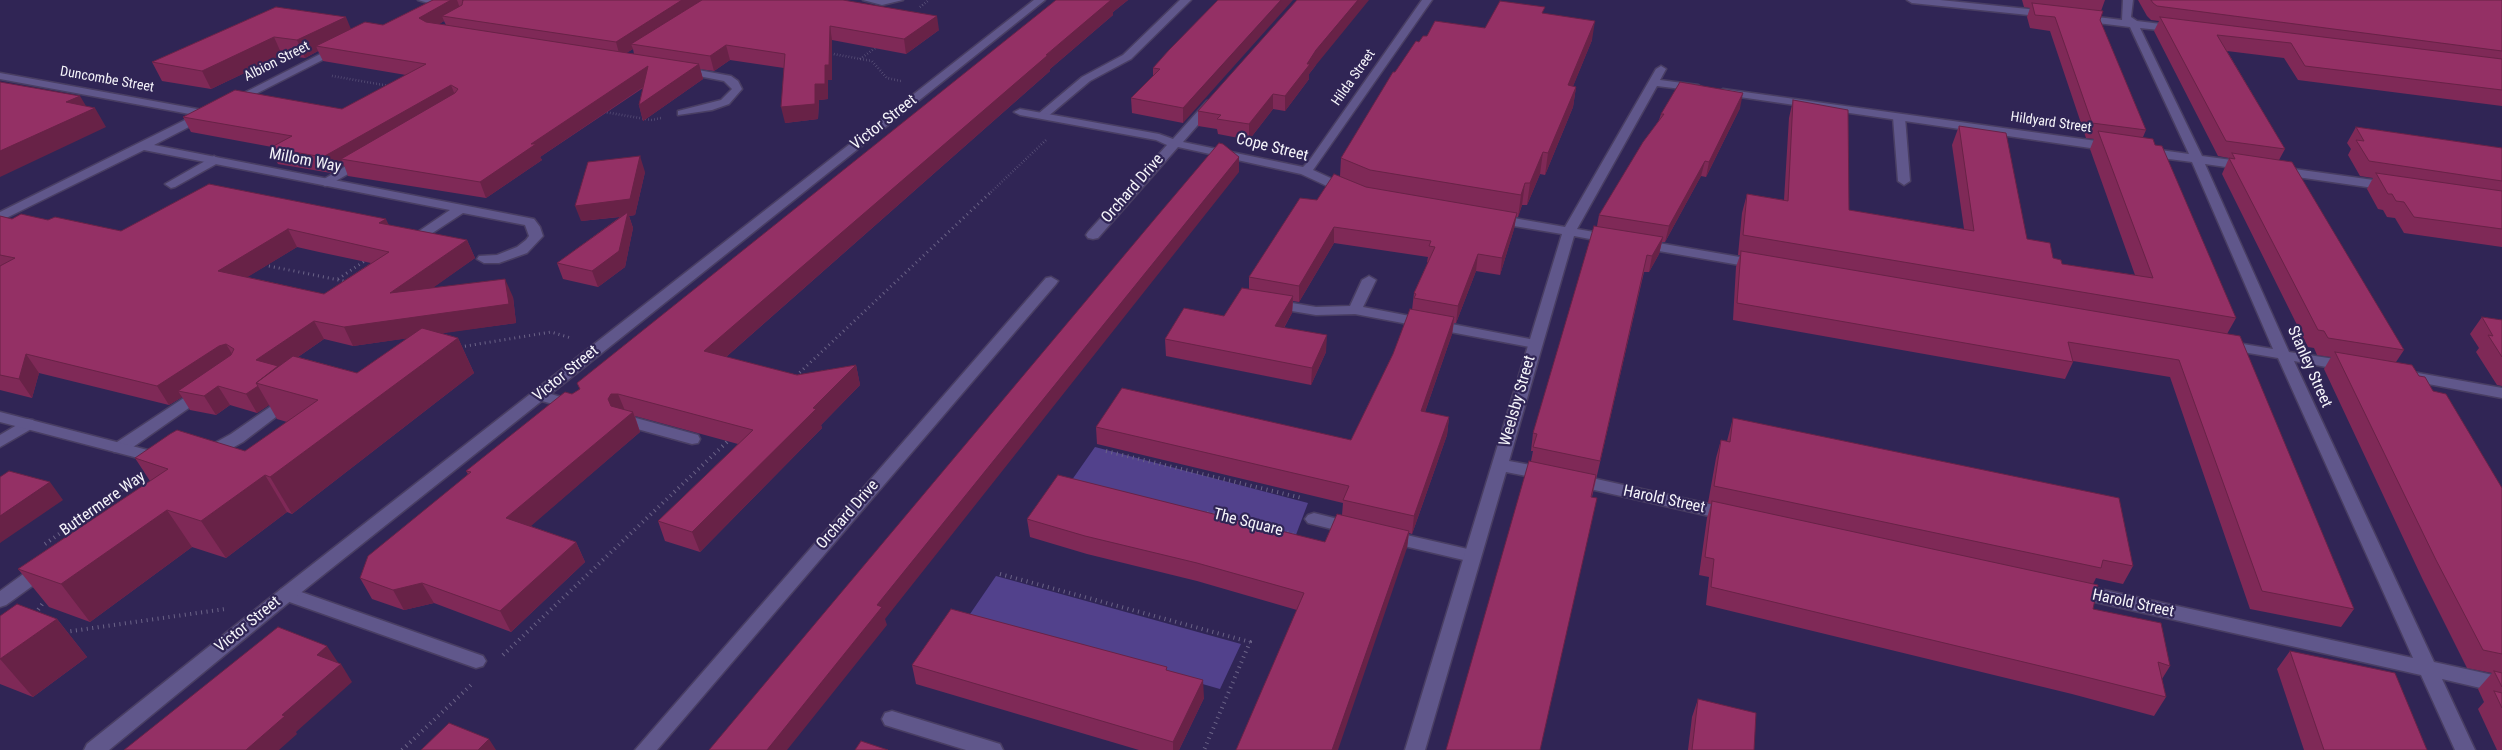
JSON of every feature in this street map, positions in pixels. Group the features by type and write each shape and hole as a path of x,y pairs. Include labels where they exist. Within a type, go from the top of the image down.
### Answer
{"street":[{"path":"414,10 430,0"},
{"path":"868,0 882,2 898,0"},
{"name":"Victor Street","path":"94,750 286,594 540,396 1040,0"},
{"path":"1042,116 1086,79 1127,57 1186,0"},
{"name":"Hilda Street","path":"1304,171 1313,164 1427,0"},
{"path":"1912,0 2191,30"},
{"name":"Stanley Street","path":"2128,0 2126,18 2133,23 2197,159 2283,354 2465,750"},
{"name":"Albion Street","path":"0,218 346,44"},
{"path":"669,68 727,78 734,83 736,89 733,95 725,102 712,107 682,113"},
{"name":"Weelsby Street","path":"1415,750 1568,231 1661,69"},
{"name":"Duncombe Street","path":"0,76 217,109"},
{"name":"Hildyard Street","path":"1655,82 2403,188"},
{"name":"Orchard Drive","path":"1093,235 1216,97"},
{"name":"Cope Street","path":"1020,112 1159,137 1174,143 1304,171 1356,194"},
{"path":"1899,117 1904,181"},
{"name":"Millom Way","path":"142,146 529,222 535,230 536,236 522,250 499,259 484,259"},
{"path":"325,182 374,153"},
{"path":"171,184 214,160"},
{"path":"414,241 460,208"},
{"path":"1478,216 1774,267"},
{"path":"1355,310 1369,280"},
{"name":"Orchard Drive","path":"644,750 1051,281"},
{"path":"1259,301 1316,312 1355,310 1535,344"},
{"path":"2211,342 2359,368"},
{"path":"2397,375 2502,393"},
{"path":"120,448 213,385"},
{"path":"180,461 237,438 300,392"},
{"path":"540,396 579,407"},
{"name":"Buttermere Way","path":"0,417 120,448 180,461"},
{"path":"625,420 692,439"},
{"path":"0,442 27,424"},
{"name":"Harold Street","path":"1499,465 1743,518"},
{"path":"1314,519 1472,556"},
{"path":"0,600 55,561"},
{"name":"Harold Street","path":"2062,588 2502,685"},
{"path":"286,594 476,662"},
{"path":"892,719 993,750"}],"path":[{"path":"860,59 882,44"},
{"path":"823,52 872,61 887,78 932,86"},
{"path":"294,70 399,88"},
{"path":"596,111 652,120 682,113"},
{"path":"792,380 1066,120"},
{"path":"337,280 368,259"},
{"path":"263,264 356,284"},
{"path":"451,350 551,332 601,347"},
{"path":"496,661 734,435"},
{"path":"1106,451 1321,502 1314,519"},
{"name":"Buttermere Way","path":"42,546 180,461"},
{"name":"The Square","path":"1200,511 1306,537 1314,519"},
{"path":"1000,574 1250,642 1204,750"},
{"path":"34,615 44,602"},
{"path":"57,633 200,614 229,608"},
{"path":"402,750 474,682"}],"shaded area":[{"path":"1095,447 1308,503 1294,540 1067,487"},
{"path":"996,576 1241,644 1220,689 968,617"}],"building":[{"path":"433,0 451,0 419,18 426,22 699,64 639,105 648,66 531,144 536,144 480,182 341,159 455,93 458,89 451,85 323,157 270,148 292,136 183,117 235,90 342,109 426,64 316,46 365,22 383,25"},
{"path":"463,0 682,0 616,42 442,16 462,5"},
{"path":"702,0 843,0 937,16 904,39 830,26 829,65 825,65 825,84 815,84 815,104 781,107 785,54 726,45 710,56 631,44"},
{"path":"1056,0 1111,0 704,351 797,375 856,365 813,408 816,409 692,532 658,521 753,430 618,394 611,394 608,399 611,406 633,412 506,518 576,542 500,611 422,583 393,590 360,578 368,556 471,472 466,471 565,392 572,394 580,389 577,383"},
{"path":"1218,0 1281,0 1183,108 1131,98 1160,69 1153,68"},
{"path":"1297,0 1358,0 1316,50 1307,64 1310,64 1285,96 1273,94 1249,124 1217,119 1221,115 1198,111"},
{"path":"2151,0 2502,0 2502,51 2157,6"},
{"path":"1500,1 1545,7 1542,13 1595,21 1568,85 1576,87 1548,153 1543,152 1530,183 1525,183 1521,195 1370,170 1341,158 1393,72 1395,72 1416,41 1419,42 1423,36 1427,36 1435,21 1485,28"},
{"path":"2032,3 2103,11 2100,20 2146,130 2092,123 2055,17 2035,15"},
{"path":"276,7 346,17 297,40 274,37 202,71 152,62"},
{"path":"2160,17 2502,59 2502,90 2305,66 2291,43 2217,35 2285,149 2226,141"},
{"path":"0,82 80,96 66,102 95,108 0,151"},
{"path":"1680,82 1743,93 1709,162 1705,161 1669,226 1599,215 1643,142 1664,114 1661,114"},
{"path":"1793,100 1848,110 1849,210 1974,231 1959,126 2006,133 2027,239 2050,243 2053,258 2061,260 2062,264 2153,278 2098,131 2153,139 2155,145 2162,146 2236,318 1743,235 1747,194 1788,201"},
{"path":"2356,127 2502,148 2502,181 2369,161 2356,140 2364,141"},
{"path":"1219,143 1239,157 877,605 882,607 767,750 709,750 1158,215"},
{"path":"2232,153 2292,162 2404,350 2328,338 2324,331 2318,330 2229,158 2235,159"},
{"path":"640,156 630,199 575,206 588,162"},
{"path":"2376,173 2502,191 2502,229 2414,217 2404,202 2396,201 2392,194 2388,194"},
{"path":"1334,174 1366,187 1517,213 1502,258 1478,254 1458,306 1414,298 1416,294 1414,293 1435,247 1429,246 1431,241 1334,227 1299,286 1249,277 1300,198 1317,200"},
{"path":"209,184 386,219 379,223 467,240 390,293 505,279 509,304 344,327 314,321 256,360 278,366 256,383 258,386 246,394 218,386 204,396 178,391 231,355 234,349 226,344 219,346 157,386 26,354 19,379 0,375 0,266 15,258 0,255 0,216 12,219 21,214 48,220 55,217 121,231","holes":["288,229 389,252 324,294 218,271"]},
{"path":"628,212 619,251 592,271 557,263"},
{"path":"1594,226 1663,237 1652,256 1647,255 1600,461 1533,447 1537,434 1533,433"},
{"path":"1741,251 2240,336 2354,609 2262,591 2179,360 2068,342 2073,362 1737,303"},
{"path":"1242,288 1293,296 1275,326 1327,335 1312,368 1165,339 1184,308 1224,316"},
{"path":"1410,309 1454,317 1421,411 1449,417 1414,516 1343,500 1349,486 1096,427 1122,388 1351,440 1393,354"},
{"path":"2482,317 2502,320 2502,357 2488,335 2493,336"},
{"path":"422,328 458,338 270,477 265,475 201,521 167,510 61,584 18,569 168,469 135,458 177,430 245,451 318,400 256,383 293,356 357,373"},
{"path":"2335,352 2412,365 2419,376 2425,377 2433,391 2446,394 2502,488 2502,654 2483,650 2436,560"},
{"path":"1733,418 2119,498 2133,566 2103,560 2101,568 1714,486 1721,440 1730,442"},
{"path":"1529,461 1596,475 1591,497 1597,498 1540,750 1446,750"},
{"path":"9,471 50,482 0,516 0,477"},
{"path":"1058,475 1325,542 1337,514 1409,531 1332,750 1236,750 1304,593 1027,519"},
{"path":"1712,501 2098,585 2093,609 2161,623 2170,666 2158,662 2166,697 1711,587 1714,559 1705,557"},
{"path":"17,604 57,619 0,659 0,616"},
{"path":"951,609 1167,667 1166,670 1203,680 1173,742 912,665"},
{"path":"278,627 327,646 317,655 341,664 282,715 285,716 246,750 124,750"},
{"path":"2290,651 2395,673 2427,750 2324,750"},
{"path":"2494,671 2502,673 2502,687"},
{"path":"2494,691 2502,693 2502,708"},
{"path":"1698,699 1756,713 1754,750 1692,750"},
{"path":"449,723 489,739 478,750 421,750"},
{"path":"861,741 888,750 855,750"}]}
